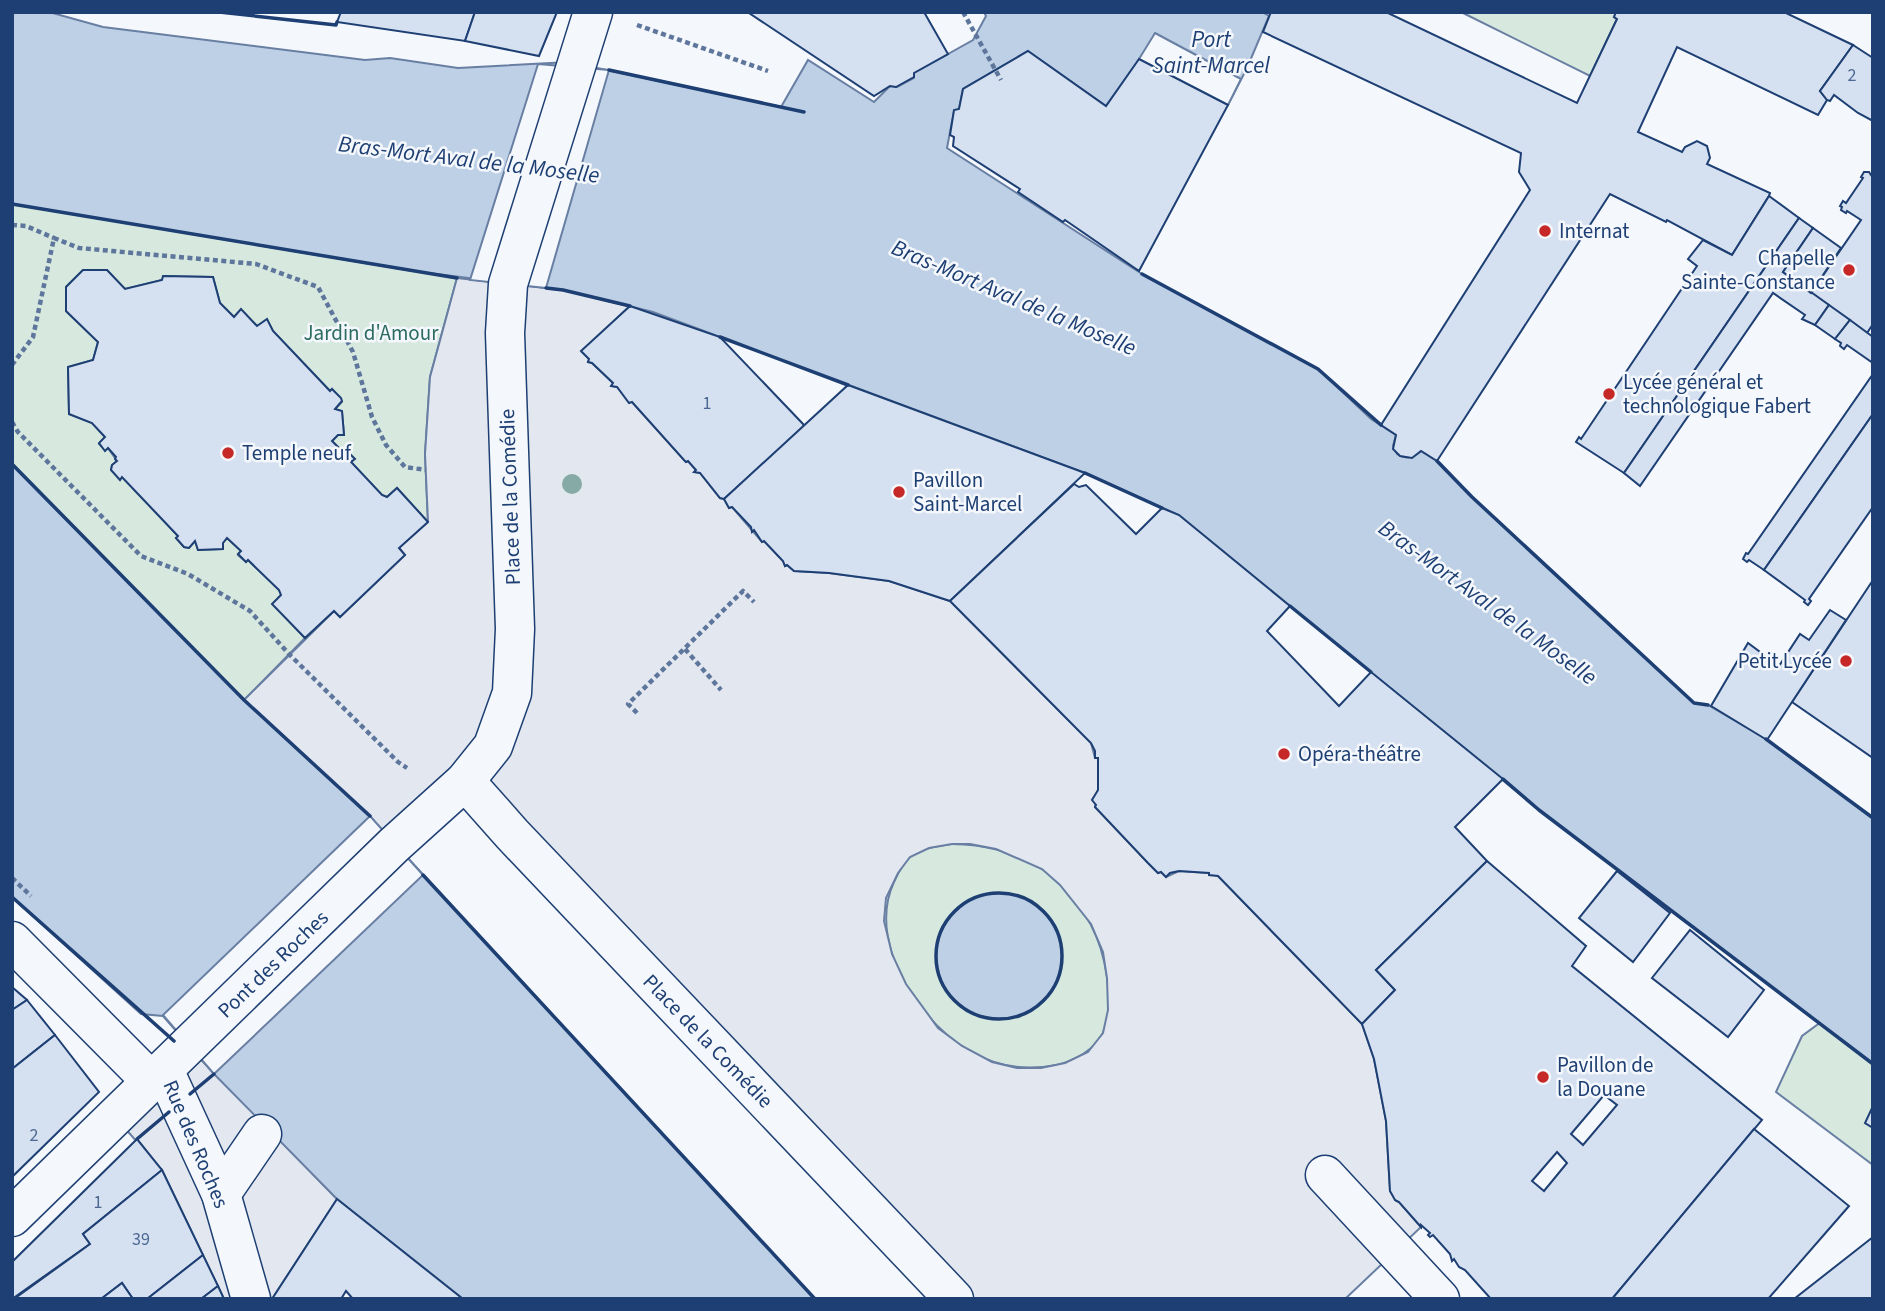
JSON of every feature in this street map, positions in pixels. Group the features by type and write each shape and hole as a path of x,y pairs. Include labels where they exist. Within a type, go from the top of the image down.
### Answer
{"street":[{"name":"Place de la Comédie","path":"394,845 464,781 493,746 512,693 515,628 505,333 508,284 593,12"},
{"name":"Place de la Comédie","path":"464,781 954,1299"},
{"name":"Pont des Roches","path":"12,1217 394,845"},
{"path":"12,941 158,1076"},
{"name":"Rue des Roches","path":"158,1076 221,1194 251,1299"},
{"path":"221,1194 261,1134"},
{"path":"1325,1175 1440,1299"}],"path":[{"path":"962,12 1001,80"},
{"path":"633,24 768,71"},
{"path":"12,225 26,226 79,248 256,264 318,287 353,352 372,417 386,445 405,467 426,470"},
{"path":"12,365 33,337 54,238"},
{"path":"12,422 18,432 141,556 188,573 250,611 289,654 398,762 415,773"},
{"path":"637,713 628,704 744,591 754,602"},
{"path":"685,649 722,690"}],"green space":[{"path":"1461,12 1616,12 1614,17 1617,19 1590,76"},
{"name":"Jardin d'Amour","path":"12,204 457,278 430,377 425,454 428,522 397,488 387,497 382,495 351,462 354,459 332,441 338,435 344,434 342,412 335,409 342,402 273,331 267,320 257,326 241,310 234,317 220,303 213,277 164,276 162,280 125,289 107,270 83,270 66,287 66,311 98,342 93,360 68,367 69,414 92,423 105,437 99,444 105,450 108,448 117,461 111,470 120,479 122,477 178,536 176,538 184,547 189,548 195,541 198,550 222,549 227,538 241,551 238,555 246,562 248,560 279,590 281,595 273,604 305,638 244,700 12,464"},
{"path":"952,844 999,850 1032,863 1063,887 1087,917 1101,949 1109,1008 1103,1033 1095,1045 1077,1058 1041,1067 1017,1067 994,1062 970,1051 947,1035 926,1014 908,989 895,963 888,935 887,908 894,882 911,856 926,849"},
{"path":"1821,1022 1873,1064 1873,1165 1776,1092 1802,1036"}],"shaded area":[{"path":"457,278 563,290 630,306 582,352 589,359 588,362 632,402 785,566 794,571 889,581 950,601 1091,743 1095,758 1098,758 1095,807 1148,863 1166,877 1179,871 1218,876 1362,1024 1374,1059 1386,1121 1390,1191 1421,1227 1345,1299 954,1299 465,781 394,845 370,816 244,700 334,611 340,617 405,555 399,548 428,522 425,454 430,377","holes":["970,844 996,849 1042,869 1060,885 1091,924 1103,952 1108,1010 1103,1033 1088,1052 1065,1063 1041,1068 1017,1068 992,1062 962,1046 938,1028 906,984 892,954 884,921 886,898 898,873 910,857 929,848"]},
{"path":"189,1047 337,1199 272,1299 224,1299 162,1170 115,1117"}],"water":[{"path":"12,12 49,12 103,27 365,60 390,58 458,68 569,62 781,107 808,60 874,102 890,86 897,87 914,78 914,73 973,40 986,16 984,12 1262,12 1269,16 1228,105 1139,60 1106,106 1028,51 963,89 959,109 954,111 947,148 1142,274 1318,369 1371,419 1396,435 1393,446 1397,454 1409,457 1421,451 1440,463 1472,497 1694,703 1708,705 1766,739 1873,818 1873,1064 1539,810 1179,515 1085,473 653,312 563,290 413,271 12,204"},
{"path":"12,465 244,700 370,817 815,1299 463,1299 337,1199 214,1074 163,1016 141,1014 12,897"},
{"path":"999,893 1023,898 1043,912 1057,932 1062,956 1057,980 1043,1000 1023,1014 999,1019 975,1014 955,1000 941,980 936,956 941,932 955,912 975,898"}],"pier":[{"path":"1155,33 1241,79 1228,105 1139,59"},
{"path":"538,64 609,70 546,288 470,280"},
{"path":"370,816 423,875 214,1074 163,1015"}],"building":[{"path":"341,12 475,12 465,41 337,22"},
{"path":"475,12 557,12 539,56 465,41"},
{"path":"924,12 948,54 914,73 914,77 896,87 890,86 874,96 749,13"},
{"name":"Internat","path":"1271,12 1386,12 1577,103 1617,19 1614,17 1616,12 1784,12 1853,45 1820,91 1827,100 1818,115 1677,47 1638,132 1682,152 1685,147 1697,141 1707,146 1710,158 1707,164 1770,193 1769,196 1732,255 1667,220 1666,222 1610,194 1437,461 1421,451 1412,458 1400,456 1393,449 1396,435 1381,425 1530,190 1519,172 1521,153 1263,32"},
{"path":"1853,45 1873,58 1873,121 1834,95 1830,101 1827,100 1820,91"},
{"path":"1028,51 1106,106 1139,59 1228,105 1139,271 953,146 954,137 950,135 954,110 959,109 963,89"},
{"name":"Chapelle Sainte-Constance","path":"1864,172 1869,172 1873,178 1873,324 1867,333 1811,293 1861,220 1841,210 1840,206 1843,201 1846,203 1863,178 1861,177"},
{"path":"1769,196 1799,218 1624,473 1576,442 1579,437 1581,439 1697,266 1688,259 1703,240 1732,255"},
{"path":"1799,218 1813,228 1783,272 1829,305 1815,325 1802,319 1805,315 1773,293 1640,486 1624,473"},
{"path":"1813,228 1841,248 1811,293 1783,272"},
{"name":"Temple neuf","path":"83,270 107,270 125,289 162,280 163,276 213,277 220,303 234,317 241,309 257,326 267,319 273,331 330,391 332,389 341,398 342,401 335,409 342,411 344,435 338,435 332,441 345,454 347,451 355,459 351,462 382,495 387,497 397,488 428,522 399,548 405,555 340,617 334,611 305,638 272,604 281,595 279,590 238,554 241,551 227,538 223,549 198,550 195,541 189,548 184,547 176,538 178,536 122,477 120,480 111,470 117,461 108,448 105,451 99,443 105,437 92,423 69,414 68,367 93,360 98,342 66,311 66,287"},
{"path":"1829,305 1850,320 1835,339 1815,325"},
{"path":"630,306 720,337 804,425 724,499 720,498 700,473 694,472 696,470 688,461 684,460 632,402 629,403 617,387 611,386 613,383 588,362 589,359 581,351"},
{"path":"1850,320 1873,337 1873,363 1847,345 1844,349 1835,339"},
{"path":"1873,374 1873,414 1764,570 1749,560 1747,562 1743,559 1746,553 1748,554"},
{"name":"Pavillon Saint-Marcel","path":"848,385 1085,473 950,601 889,581 794,571 785,566 732,507 729,508 724,499"},
{"path":"1873,414 1873,507 1809,599 1811,601 1808,605 1764,570"},
{"name":"Opéra-théâtre","path":"1074,484 1079,487 1086,485 1136,534 1162,508 1179,515 1290,606 1267,631 1339,706 1371,672 1503,779 1455,827 1487,861 1376,970 1395,990 1362,1024 1218,876 1179,871 1166,877 1148,863 1095,807 1092,800 1098,790 1098,758 1095,758 1091,743 950,601"},
{"name":"Petit Lycée","path":"1873,580 1873,758 1792,702"},
{"path":"1830,610 1846,620 1767,740 1711,706 1748,643 1779,666 1800,634 1809,640"},
{"name":"Pavillon de la Douane","path":"1487,861 1586,946 1572,966 1762,1120 1612,1299 1491,1299 1454,1259 1452,1261 1450,1254 1433,1235 1428,1235 1430,1233 1395,1200 1390,1191 1386,1121 1374,1059 1362,1024 1395,990 1376,970","holes":["1604,1095 1617,1105 1583,1145 1571,1134","1557,1152 1567,1163 1544,1191 1532,1181"]},
{"path":"1617,871 1670,913 1633,962 1579,918"},
{"path":"1690,930 1764,990 1728,1037 1652,978"},
{"path":"12,987 27,1000 12,1010"},
{"path":"27,1000 55,1035 12,1069 12,1010"},
{"path":"55,1035 99,1092 12,1177 12,1069"},
{"path":"1873,1106 1873,1128 1865,1123"},
{"path":"1754,1129 1849,1206 1768,1299 1612,1299"},
{"path":"137,1139 162,1170 83,1234 90,1244 12,1299 12,1262"},
{"path":"162,1170 203,1255 147,1299 133,1299 122,1283 101,1299 14,1299 90,1244 83,1234"},
{"path":"337,1199 463,1299 353,1299 346,1291 341,1299 272,1299"},
{"path":"1873,1237 1873,1299 1794,1299"},
{"path":"203,1255 218,1286 201,1299 147,1299"},
{"path":"122,1283 133,1299 101,1299"},
{"path":"218,1286 224,1299 201,1299"}],"wall":[{"path":"219,12 336,25 337,22"},
{"path":"609,70 804,112"},
{"path":"12,204 457,278"},
{"path":"1142,274 1318,369 1381,425"},
{"path":"546,288 630,306"},
{"path":"720,337 848,385"},
{"path":"1437,461 1472,497 1694,703 1708,705"},
{"path":"12,464 244,700 370,816"},
{"path":"1085,473 1162,508"},
{"path":"1290,606 1371,672"},
{"path":"1766,739 1873,818"},
{"path":"1503,779 1539,810 1873,1064"},
{"path":"423,875 815,1299"},
{"path":"999,893 1023,898 1043,912 1057,932 1062,956 1057,980 1043,1000 1023,1014 999,1019 975,1014 955,1000 941,980 936,956 941,932 955,912 975,898 999,893"},
{"path":"12,897 174,1041"},
{"path":"190,1094 214,1074"},
{"path":"137,1139 169,1112"}],"place":[{"name":"Internat","path":"1545,231"},
{"name":"Chapelle Sainte-Constance","path":"1849,270"},
{"name":"Lycée général et technologique Fabert","path":"1609,394"},
{"name":"Temple neuf","path":"228,453"},
{"name":"Pavillon Saint-Marcel","path":"899,492"},
{"name":"Petit Lycée","path":"1846,661"},
{"name":"Opéra-théâtre","path":"1284,754"},
{"name":"Pavillon de la Douane","path":"1543,1077"}],"water label":[{"name":"Port Saint-Marcel","path":"1211,52"},
{"name":"Bras-Mort Aval de la Moselle","path":"469,159"},
{"name":"Bras-Mort Aval de la Moselle","path":"1014,297"},
{"name":"Bras-Mort Aval de la Moselle","path":"1488,602"}]}
